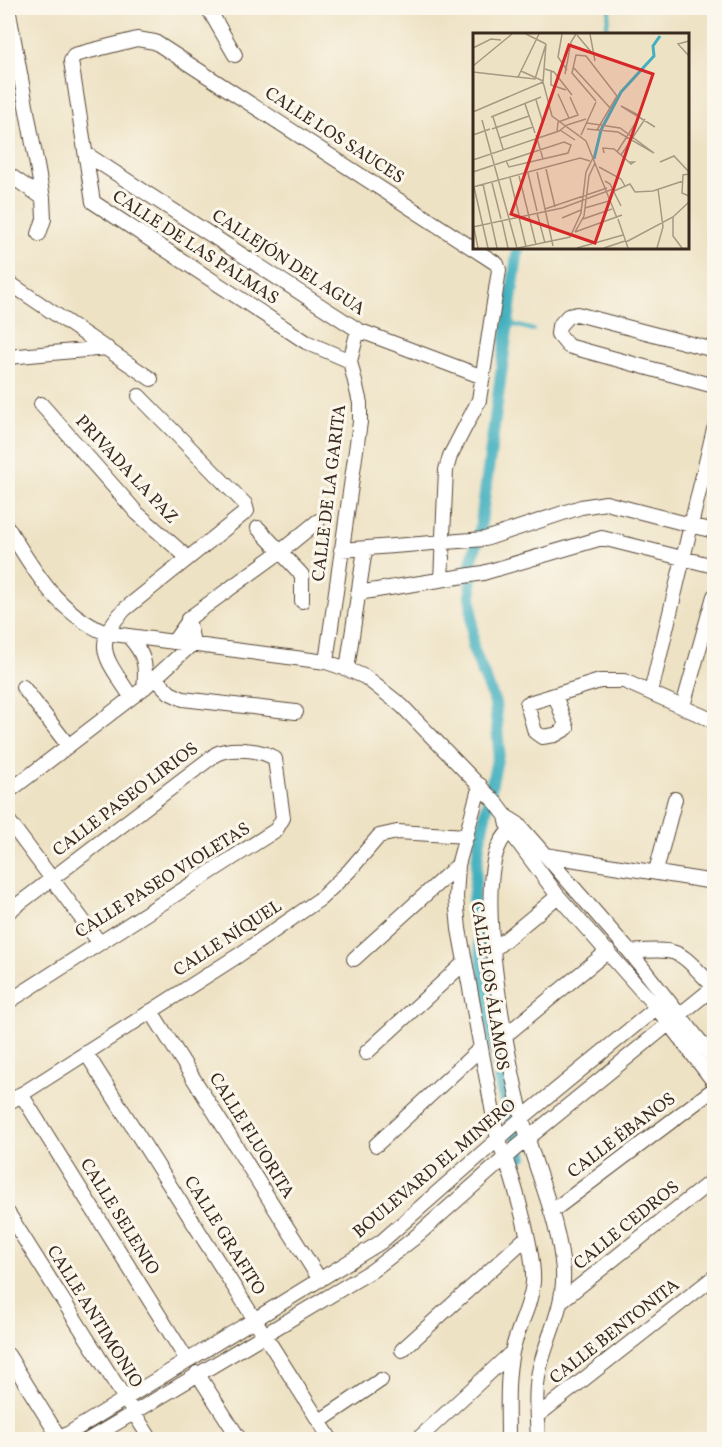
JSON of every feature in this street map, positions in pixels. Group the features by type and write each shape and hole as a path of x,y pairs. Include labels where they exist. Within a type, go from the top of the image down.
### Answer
{"street":[{"path":"8,8 43,198 44,219 39,234"},
{"path":"208,8 235,55"},
{"name":"CALLE DE LAS PALMAS","path":"147,39 78,52 71,58 86,154 90,197 97,207 306,342 350,361"},
{"name":"CALLE LOS SAUCES","path":"147,39 499,267 483,377"},
{"name":"CALLEJÓN DEL AGUA","path":"86,154 358,330 483,377"},
{"path":"8,174 43,198"},
{"path":"8,282 151,378"},
{"path":"714,350 578,314 568,316 559,326 558,334 568,346 714,386"},
{"name":"CALLE DE LA GARITA","path":"326,662 360,422 360,403 350,361 358,330"},
{"path":"8,357 106,348"},
{"path":"441,580 446,470 450,456 479,400 483,377"},
{"path":"131,697 106,654 106,633 125,609 247,511 245,504 139,396"},
{"name":"PRIVADA LA PAZ","path":"41,404 137,513 188,558"},
{"path":"651,692 714,429"},
{"path":"341,550 485,539 600,503 619,504 714,531"},
{"path":"174,641 188,619 280,552 318,521"},
{"path":"8,528 37,575 63,606 84,623 106,633 326,662 365,677 402,706 483,787 511,823 558,896 608,951 662,1003 680,1017 714,1059"},
{"path":"258,528 302,574 302,601"},
{"path":"358,593 483,573 602,538 714,566"},
{"path":"347,669 365,549"},
{"path":"683,706 714,596"},
{"path":"188,619 193,643"},
{"path":"128,636 144,656 146,664 144,688"},
{"path":"8,792 67,744 144,688 193,643"},
{"path":"155,678 170,693 183,699 296,712"},
{"path":"555,695 567,728 546,738 538,736 526,705 555,695 608,679 624,681 714,721"},
{"path":"23,687 67,744"},
{"name":"CALLE PASEO LIRIOS","path":"8,912 221,752 231,750 269,755 275,759"},
{"name":"CALLE PASEO VIOLETAS","path":"8,1002 276,830 284,818 275,759"},
{"name":"CALLE LOS ÁLAMOS","path":"483,787 458,865 456,898 464,963 480,1049 518,1147 551,1212 561,1252 561,1301 537,1380 538,1440"},
{"path":"656,871 675,799"},
{"path":"8,819 99,942"},
{"path":"511,823 544,855 630,952 662,1003 669,1026 714,1082"},
{"name":"CALLE LOS ÁLAMOS","path":"508,1440 512,1352 528,1308 533,1282 518,1147 511,1128 507,1034 493,950 490,913 495,859 511,823"},
{"name":"CALLE NÍQUEL","path":"8,1103 320,899 349,871 379,836 398,832 467,836"},
{"path":"544,855 714,882"},
{"path":"354,959 458,865"},
{"path":"493,950 558,896"},
{"path":"507,1034 608,951"},
{"path":"630,952 674,951 681,954 714,987"},
{"path":"366,1053 464,963"},
{"name":"BOULEVARD EL MINERO","path":"88,1440 373,1270 413,1239 518,1147 714,987"},
{"name":"BOULEVARD EL MINERO","path":"59,1439 381,1242 511,1128 662,1003"},
{"name":"CALLE FLUORITA","path":"151,1011 320,1280"},
{"path":"376,1145 480,1049"},
{"name":"CALLE GRAFITO","path":"86,1053 331,1440"},
{"name":"CALLE ÉBANOS","path":"551,1212 714,1089"},
{"name":"CALLE SELENIO","path":"21,1094 187,1360"},
{"name":"CALLE CEDROS","path":"561,1301 714,1179"},
{"name":"CALLE ANTIMONIO","path":"8,1214 151,1440"},
{"path":"402,1350 527,1237"},
{"name":"CALLE BENTONITA","path":"537,1416 714,1277"},
{"path":"417,1440 512,1352"},
{"path":"8,1355 59,1439"},
{"path":"197,1373 240,1440"},
{"path":"320,1421 381,1380"}],"waterway":[{"path":"605,33 610,8"},
{"path":"518,249 480,530 470,567 473,648 495,703 499,750 479,844 473,901 501,1087 522,1156"},
{"path":"508,323 533,330"}]}
